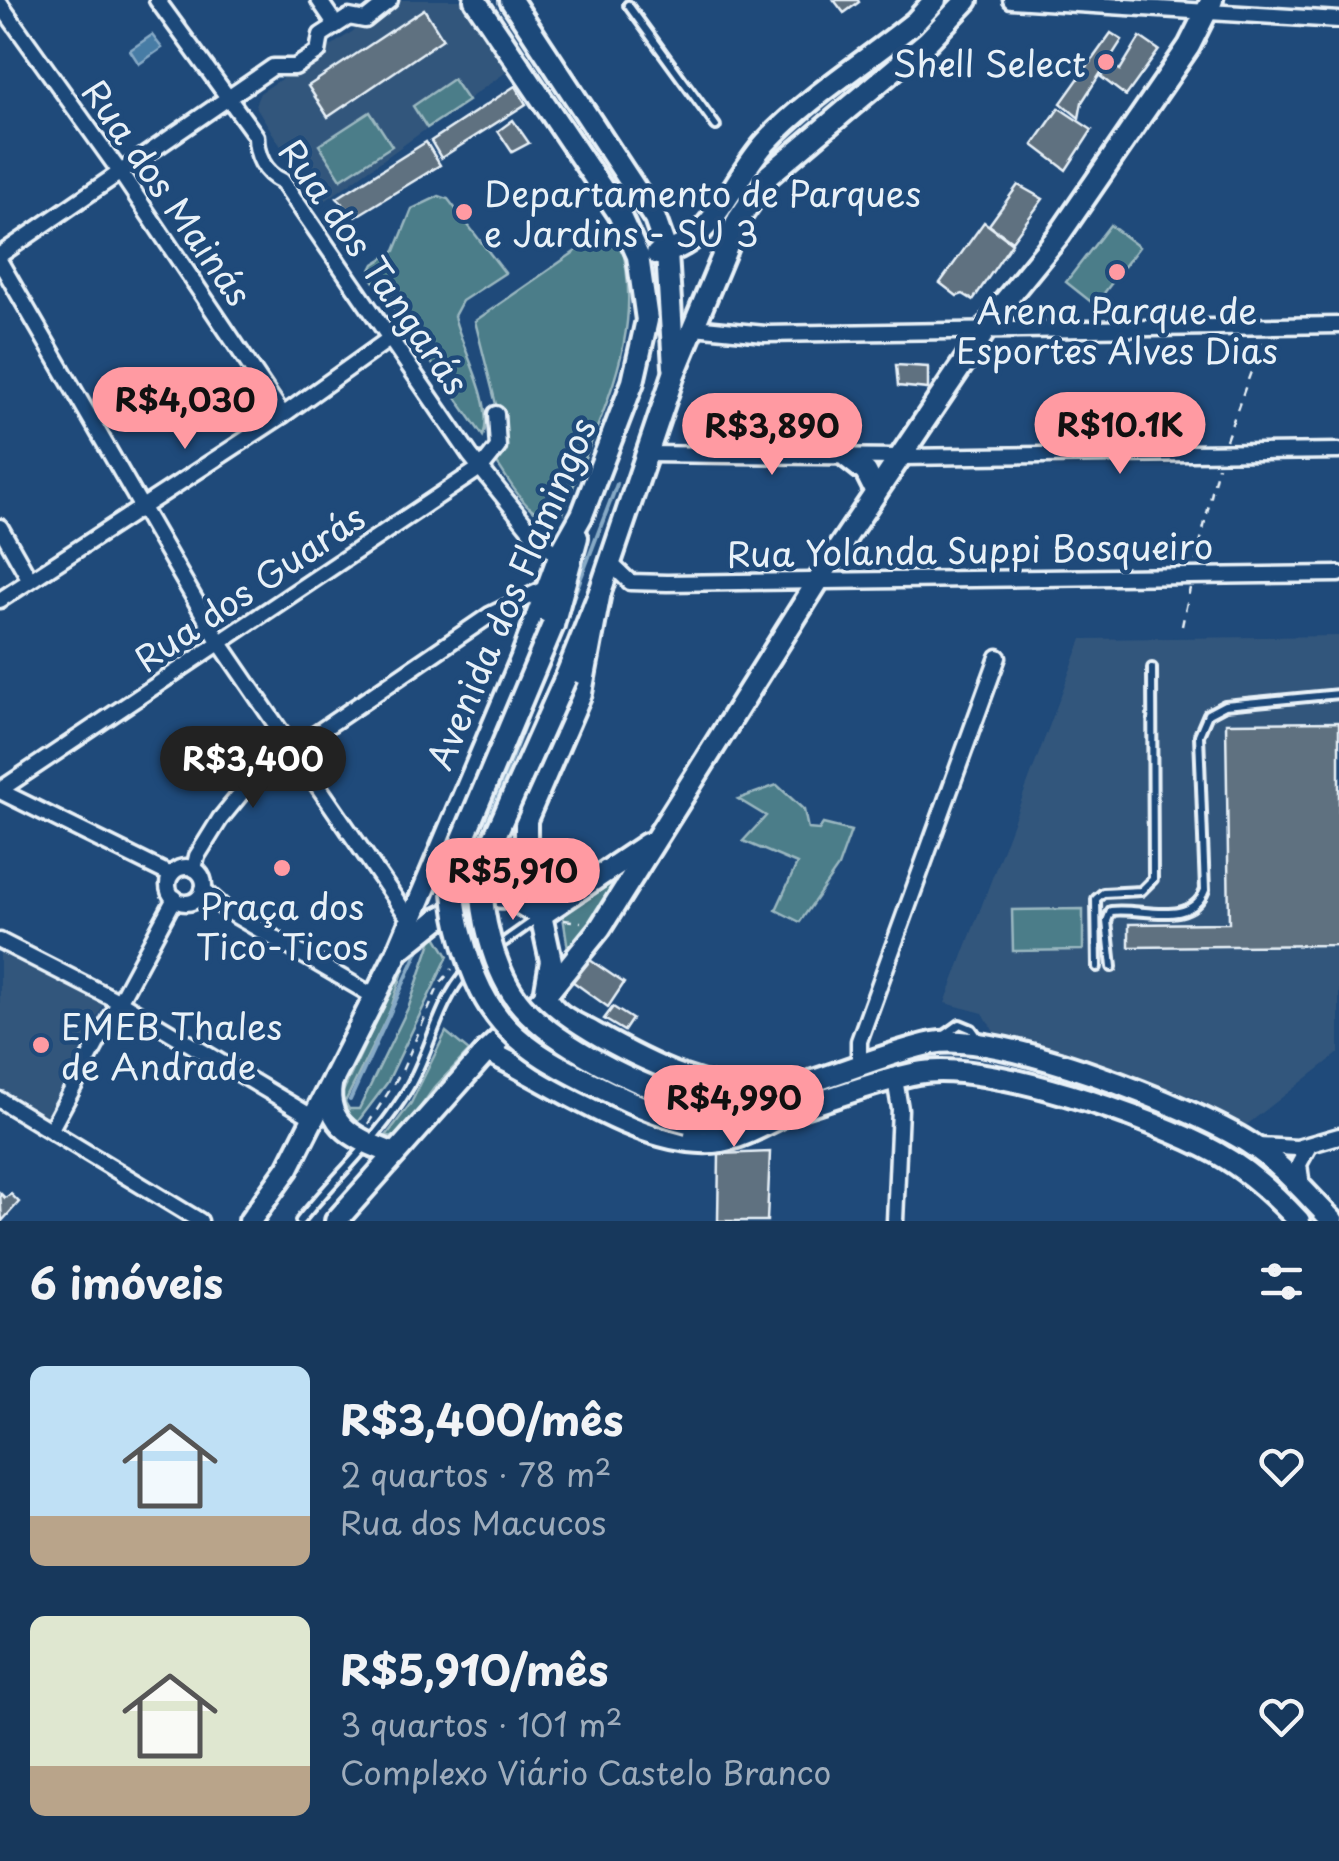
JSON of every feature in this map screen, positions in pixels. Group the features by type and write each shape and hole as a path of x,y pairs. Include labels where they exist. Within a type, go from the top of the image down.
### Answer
{"main road":[{"path":"475,0 618,214 637,251 667,252 700,235 731,187 780,128 872,57 934,0"},
{"path":"511,0 655,219 667,252 674,306 674,374"},
{"path":"967,0 928,42 769,174 726,242 674,374 600,592 482,865 480,891 496,953 511,991 534,1017 689,1112 939,1042 982,1045 1179,1108 1251,1144 1333,1221"},
{"path":"336,1221 487,1051 545,996 600,928 816,582 1004,301 1059,234 1189,46 1208,7"},
{"name":"Avenida dos Flamingos","path":"255,1218 288,1168 398,950 521,660 559,556 582,515 633,382 643,343 646,286 637,251"},
{"path":"847,457 866,472 876,492"},
{"path":"582,515 553,625 457,853 452,889 465,948 486,1003 514,1039 636,1106 689,1112 740,1124 778,1118"},
{"path":"600,592 584,682 532,804 526,846 549,917 551,961 545,996 560,1015 692,1082 749,1092 774,1090"},
{"path":"449,825 458,864 475,876 500,871 526,846"},
{"path":"549,917 660,834"},
{"path":"398,950 438,919 485,896 510,898 549,917"},
{"path":"512,1063 515,1045 538,1023 560,1015"},
{"path":"487,1051 645,1129 682,1140 721,1141 894,1079 947,1069 976,1072 1175,1133 1243,1170 1299,1221"},
{"path":"333,1078 330,1102 334,1117 395,1154"}],"street":[{"name":"Rua dos Tangarás","path":"157,0 256,136 256,152 264,165 282,182 392,338 419,383 526,526 559,556"},
{"path":"318,0 336,25"},
{"path":"390,0 365,20 348,17 321,35 318,52 295,67 273,67 0,258 139,508 220,643 410,920"},
{"path":"1012,0 1208,7 1339,20"},
{"name":"Rua dos Mainás","path":"0,4 120,172 283,415"},
{"path":"1004,301 1025,320 1044,328"},
{"path":"694,327 765,334 1339,326"},
{"path":"0,600 283,415 392,338"},
{"path":"483,466 498,446 496,414"},
{"path":"646,454 900,458 1339,451"},
{"name":"Rua dos Guarás","path":"0,790 483,466"},
{"path":"0,527 30,580"},
{"name":"Rua Yolanda Suppi Bosqueiro","path":"610,564 625,579 640,583 1339,574"},
{"path":"375,997 226,910 203,888 194,869 197,856 241,791 292,747 490,615 548,587"},
{"path":"859,1064 859,1041 998,657"},
{"path":"0,790 171,875"},
{"path":"171,875 184,867 194,869"},
{"path":"171,875 169,890 175,898 192,902 203,888"},
{"path":"52,1128 175,898"},
{"path":"0,941 118,1000 312,1117"},
{"path":"894,1079 900,1109 895,1221"},
{"path":"0,1100 200,1221"},
{"path":"1251,1144 1285,1149 1339,1136"},
{"path":"1302,1189 1299,1164 1309,1146"}],"lane":[{"path":"628,5 716,126"},
{"path":"1097,967 1096,899 1103,893 1141,892 1153,879 1152,668"},
{"path":"1112,967 1107,921 1110,911 1176,914 1195,906 1205,890 1199,735 1208,714 1224,705 1339,694"},
{"path":"300,1219 411,1085 460,979 549,917"}],"path":[{"path":"1182,626 1221,454 1268,326"},
{"path":"549,917 594,924"},
{"path":"365,1138 388,1098 439,985 459,962"}],"shaded area":[{"path":"400,0 463,0 509,70 318,206 255,105 260,93"},
{"path":"152,35 162,48 139,64 130,50"},
{"path":"1339,636 1339,1053 1244,1127 1195,1098 994,1032 983,1013 945,1003 1082,639"},
{"name":"EMEB Thales de Andrade","path":"0,953 105,1002 46,1116 0,1088"}],"green space":[{"path":"453,79 468,101 427,128 413,106"},
{"path":"370,112 392,146 341,179 319,145"},
{"path":"439,196 448,199 505,273 462,301 454,316 485,409 483,436 369,274 374,264 395,251 412,209"},
{"path":"615,224 625,263 628,300 617,371 563,513 541,515 524,502 496,462 506,444 475,321"},
{"path":"1110,225 1139,247 1095,305 1066,282"},
{"path":"777,785 804,810 808,829 819,830 823,824 851,831 838,867 800,922 776,910 797,864 743,841 766,816 738,799"},
{"path":"633,868 569,956 563,916"},
{"path":"1083,909 1083,950 1013,951 1012,910"},
{"path":"434,933 448,956 387,1083 356,1124 338,1110 339,1100 410,950 390,1011 345,1102 349,1109 359,1109 409,1006"},
{"path":"446,1032 469,1051 434,1088 399,1137 386,1136 411,1103"}],"building":[{"path":"834,0 858,0 859,2 844,13"},
{"path":"424,9 443,39 328,117 308,86"},
{"path":"1111,33 1122,40 1082,102 1079,118 1061,103"},
{"path":"1140,37 1159,50 1126,96 1101,77 1110,63 1120,70"},
{"path":"515,86 526,104 441,158 431,141"},
{"path":"1059,108 1092,130 1066,170 1033,145"},
{"path":"513,120 529,143 512,152 498,131"},
{"path":"426,142 440,165 355,217 337,198"},
{"path":"1018,185 1043,199 1012,241 989,225"},
{"path":"984,222 1012,243 973,300 963,294 957,296 940,283"},
{"path":"896,365 928,367 928,389 898,386"},
{"path":"1339,722 1339,945 1129,947 1129,924 1229,923 1226,723"},
{"path":"587,958 624,983 608,1007 572,981"},
{"path":"613,1007 632,1019 624,1031 604,1019"},
{"path":"770,1152 767,1221 718,1221 719,1154"},
{"path":"0,1193 5,1198 11,1194 19,1202 2,1221"}],"waterway":[{"path":"767,164 897,54"},
{"path":"487,822 617,484"},
{"path":"350,1100 421,945"}],"place":[{"name":"Shell Select","path":"1106,62"},
{"name":"Departamento de Parques e Jardins - SU 3","path":"464,212"},
{"name":"Arena Parque de Esportes Alves Dias","path":"1117,272"},
{"name":"Praça dos Tico-Ticos","path":"282,868"},
{"name":"EMEB Thales de Andrade","path":"41,1045"}]}
